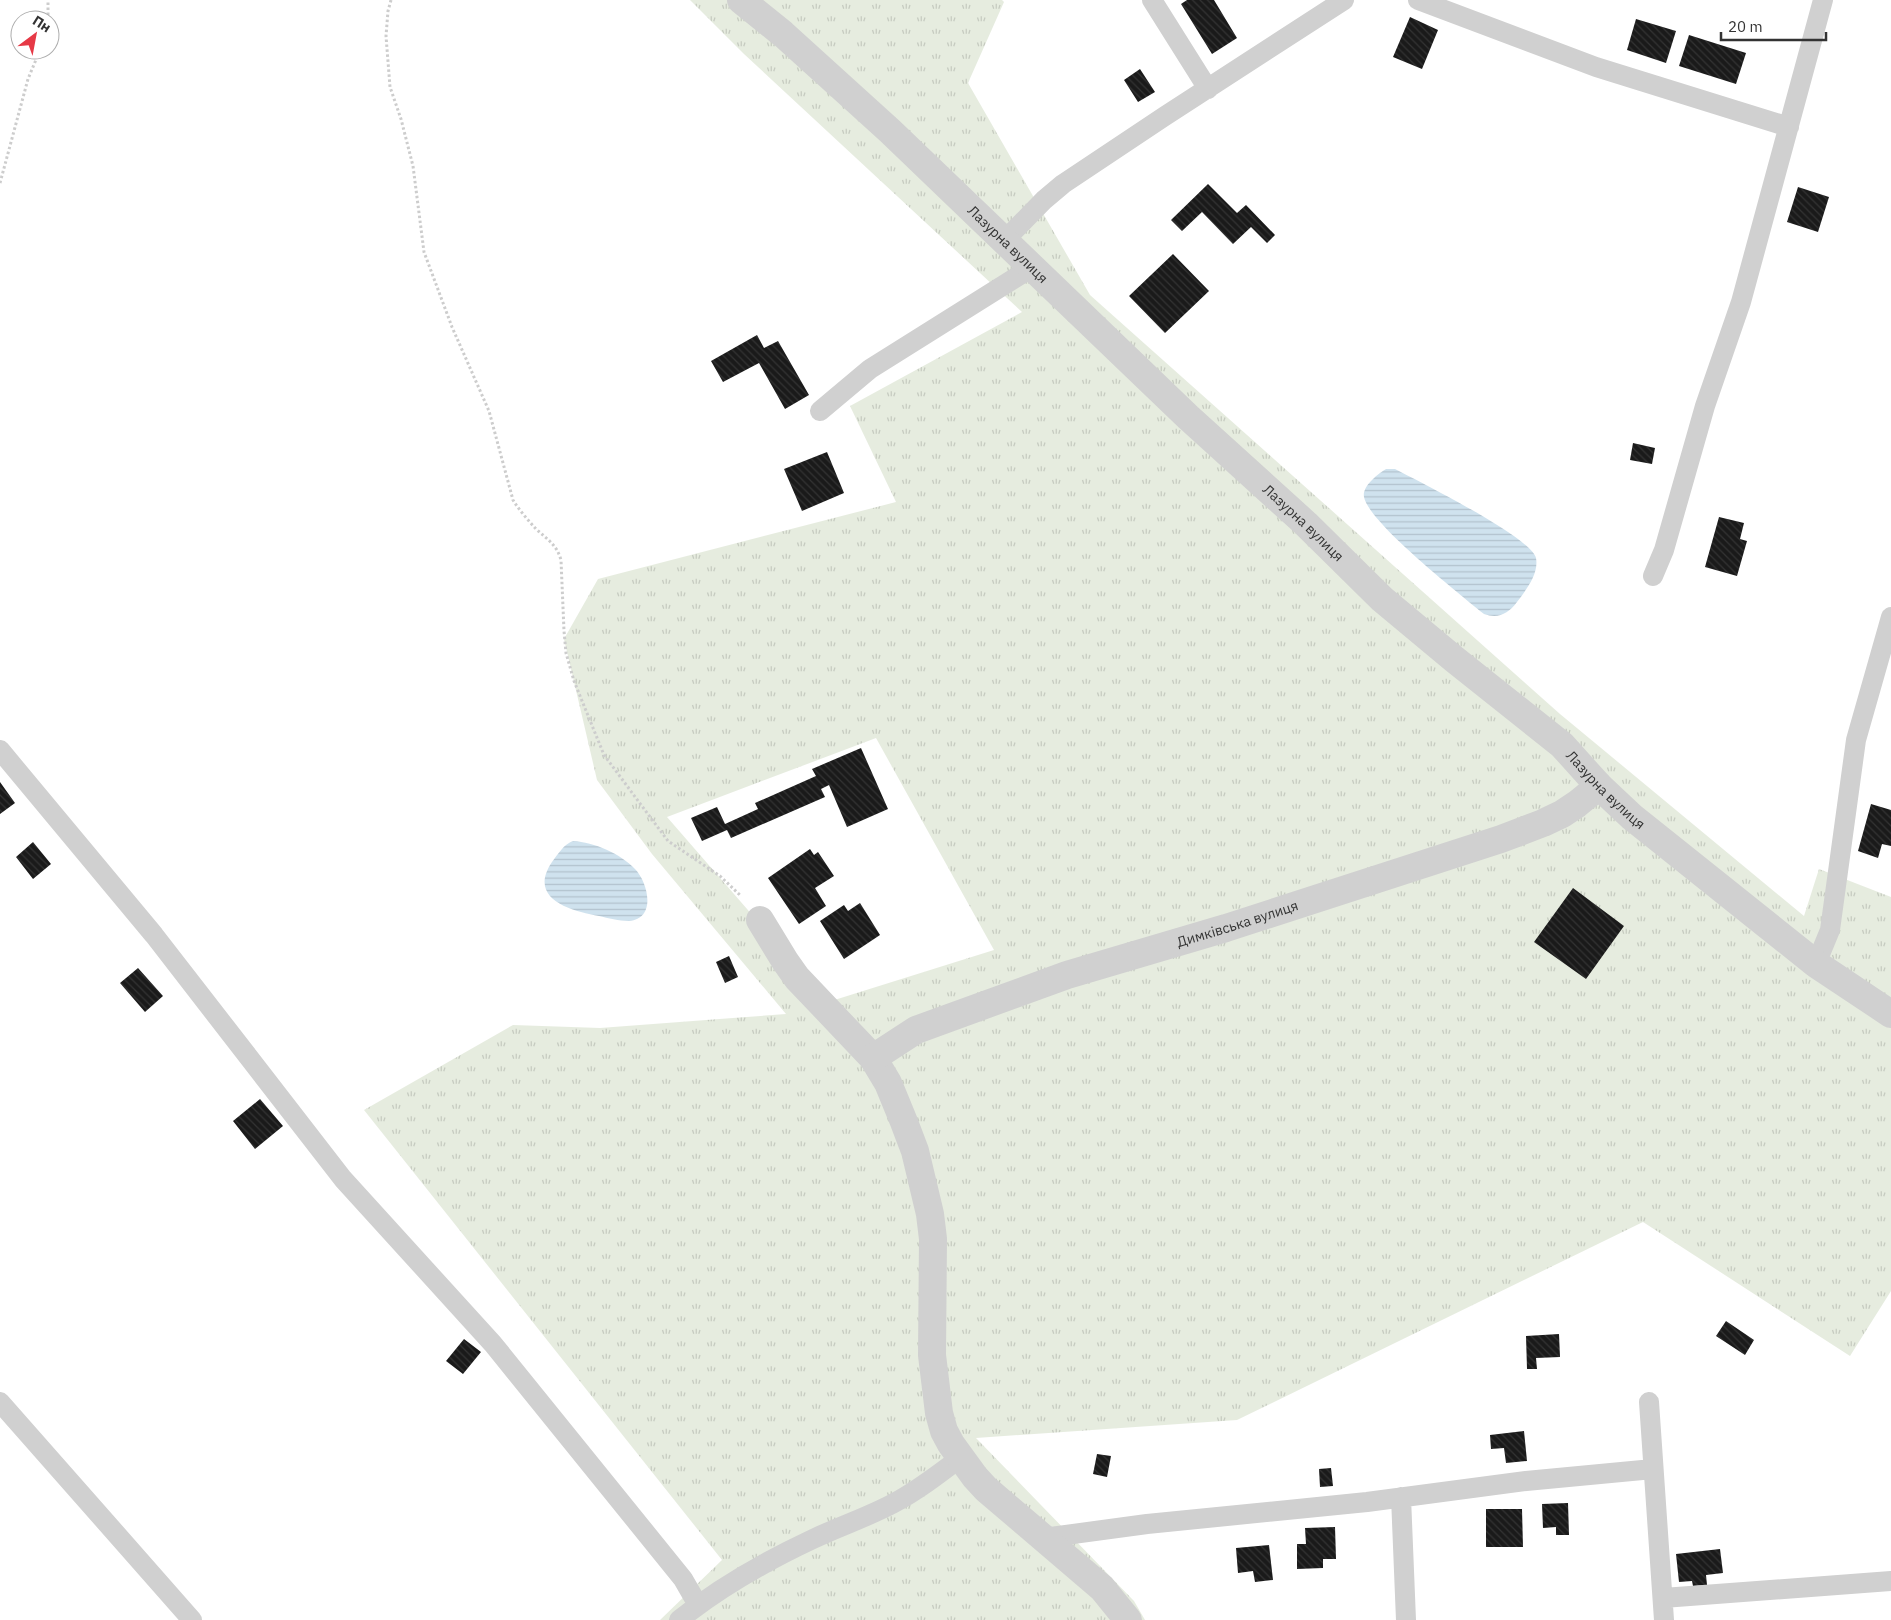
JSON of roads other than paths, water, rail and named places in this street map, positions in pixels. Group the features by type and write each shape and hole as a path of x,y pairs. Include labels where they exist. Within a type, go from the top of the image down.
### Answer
{"street":[{"name":"Лазурна вулиця","path":"741,0 871,114 1188,417 1306,524 1382,599 1562,745 1599,786 1632,817 1816,964 1891,1014"},
{"name":"Димківська вулиця","path":"873,1058 916,1030 1067,974 1226,928 1526,830 1562,814 1599,786"},
{"path":"760,920 797,978 873,1058 888,1082 915,1151 925,1187 932,1239 934,1378 939,1413 944,1431 960,1458 986,1489 1102,1588 1128,1620"}],"lane":[{"path":"1152,0 1208,89"},
{"path":"1004,241 1044,200 1063,184 1344,0"},
{"path":"1418,0 1596,67 1789,127"},
{"path":"1653,576 1664,550 1705,406 1741,302 1823,0"},
{"path":"820,411 870,369 1031,268"},
{"path":"1816,964 1830,930 1856,740 1891,617"},
{"path":"0,750 154,935 343,1179 493,1344 683,1579 698,1605"},
{"path":"0,1402 192,1620"},
{"path":"1649,1402 1664,1620"},
{"path":"680,1620 698,1605 750,1571 784,1553 894,1503 922,1486 960,1458"},
{"path":"1043,1538 1147,1524 1401,1497 1526,1481 1653,1469"},
{"path":"1401,1497 1406,1620"},
{"path":"1663,1598 1891,1581"}],"water":[{"path":"1386,469 1395,469 1472,510 1515,537 1529,549 1536,558 1536,570 1528,587 1510,610 1498,616 1484,614 1417,558 1382,524 1370,509 1364,493 1371,481"},
{"path":"573,841 607,850 622,858 635,869 640,875 646,891 647,907 644,914 638,919 629,921 588,914 565,906 549,894 545,885 546,875 559,853 567,844"}]}
